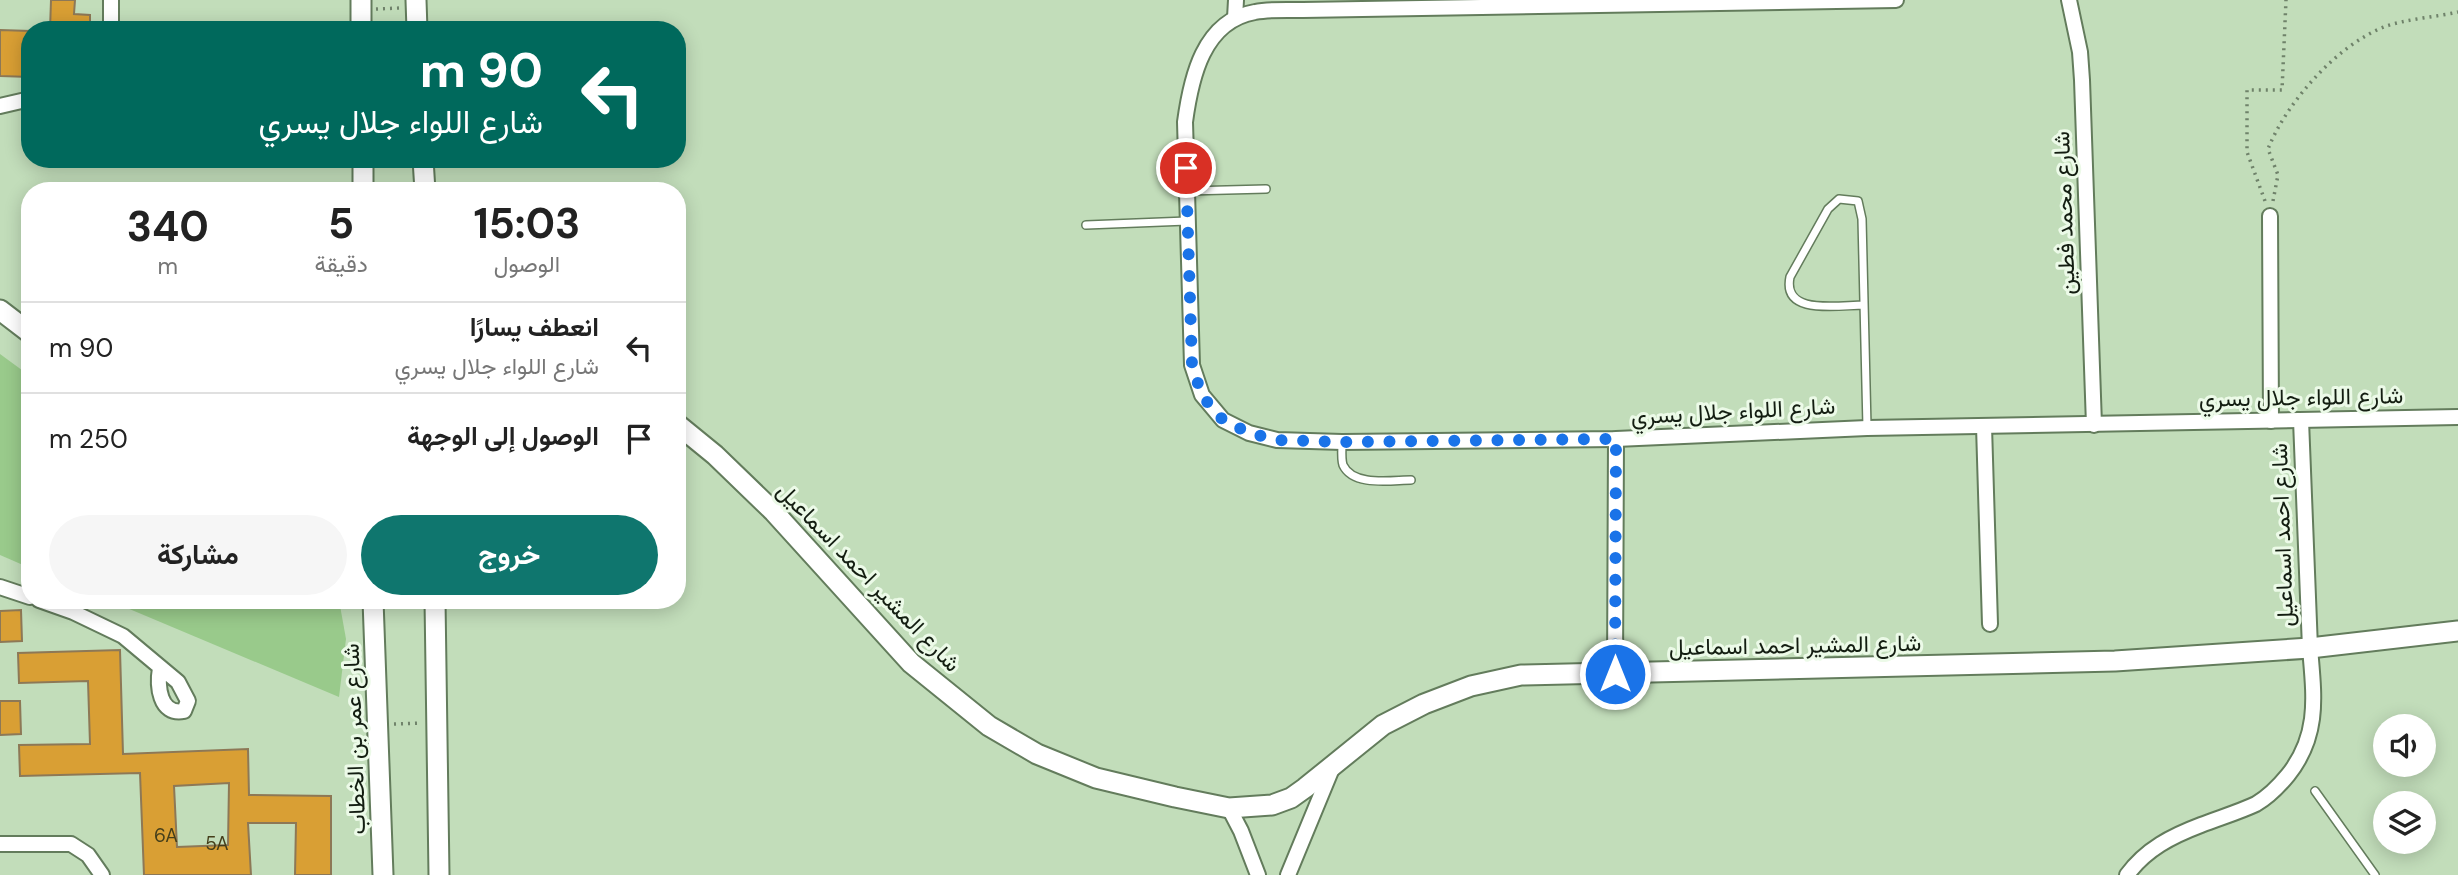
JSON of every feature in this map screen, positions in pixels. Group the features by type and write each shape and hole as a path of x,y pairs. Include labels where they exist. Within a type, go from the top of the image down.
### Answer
{"street":[{"path":"111,0 111,21"},
{"path":"1236,0 1235,18 1255,11 1303,9 1896,0"},
{"name":"شارع محمد فطين","path":"2069,0 2080,52 2082,80 2094,425"},
{"name":"شارع اللواء جلال يسري","path":"1235,18 1211,39 1198,60 1185,122 1192,365 1202,396 1223,420 1249,433 1277,440 1342,442 1616,439 1867,428 2458,417"},
{"path":"0,106 21,101"},
{"path":"2270,216 2271,421"},
{"path":"0,310 21,326"},
{"name":"شارع احمد اسماعيل","path":"2127,875 2147,852 2170,837 2258,803 2280,786 2297,764 2309,739 2314,711 2309,648 2301,420"},
{"path":"1984,426 1990,624"},
{"name":"شارع المشير احمد اسماعيل","path":"686,431 715,455 774,512 911,663 989,726 1037,754 1096,778 1229,808 1272,805 1291,798 1383,725 1424,704 1471,686 1521,675 2115,661 2309,648 2458,631"},
{"path":"1615,674 1616,439"},
{"path":"0,587 21,594"},
{"path":"64,609 117,633 160,668"},
{"name":"شارع عمر بن الخطاب","path":"373,609 383,875"},
{"path":"435,609 439,875"},
{"path":"1288,875 1333,766"},
{"path":"1229,808 1258,875"},
{"path":"0,844 71,844 88,855 102,875"}],"lane":[{"path":"1187,191 1266,189"},
{"path":"1864,305 1801,304 1790,297 1790,277 1828,209 1839,199 1858,201 1863,219 1867,428"},
{"path":"1086,225 1188,221"},
{"path":"1342,442 1343,464 1353,476 1369,480 1411,480"},
{"path":"2315,791 2375,875"}],"path":[{"path":"2270,216 2247,152 2247,90 2282,90 2286,0"},
{"path":"361,5 416,4"},
{"path":"2270,216 2278,176 2268,149 2274,133 2294,103 2329,64 2384,27 2458,12"},
{"path":"378,724 436,722"}],"green space":[{"path":"0,354 21,369 21,564 0,555"},
{"path":"129,609 341,609 346,639 339,697"}],"building":[{"path":"51,0 75,0 74,14 90,15 90,21 50,21"},
{"path":"0,30 21,31 21,77 0,76"},
{"path":"21,610 22,641 0,642 0,611"},
{"path":"120,650 123,754 248,749 249,795 331,796 331,875 295,875 296,823 248,823 251,875 144,875 140,773 20,776 19,745 90,744 88,681 19,683 18,653","holes":["229,783 228,845 177,847 174,786"]},
{"path":"0,701 20,701 21,734 0,735"}],"route":[{"path":"1186,168 1192,365 1202,396 1223,420 1249,433 1277,440 1342,442 1616,439 1615,674"}]}
